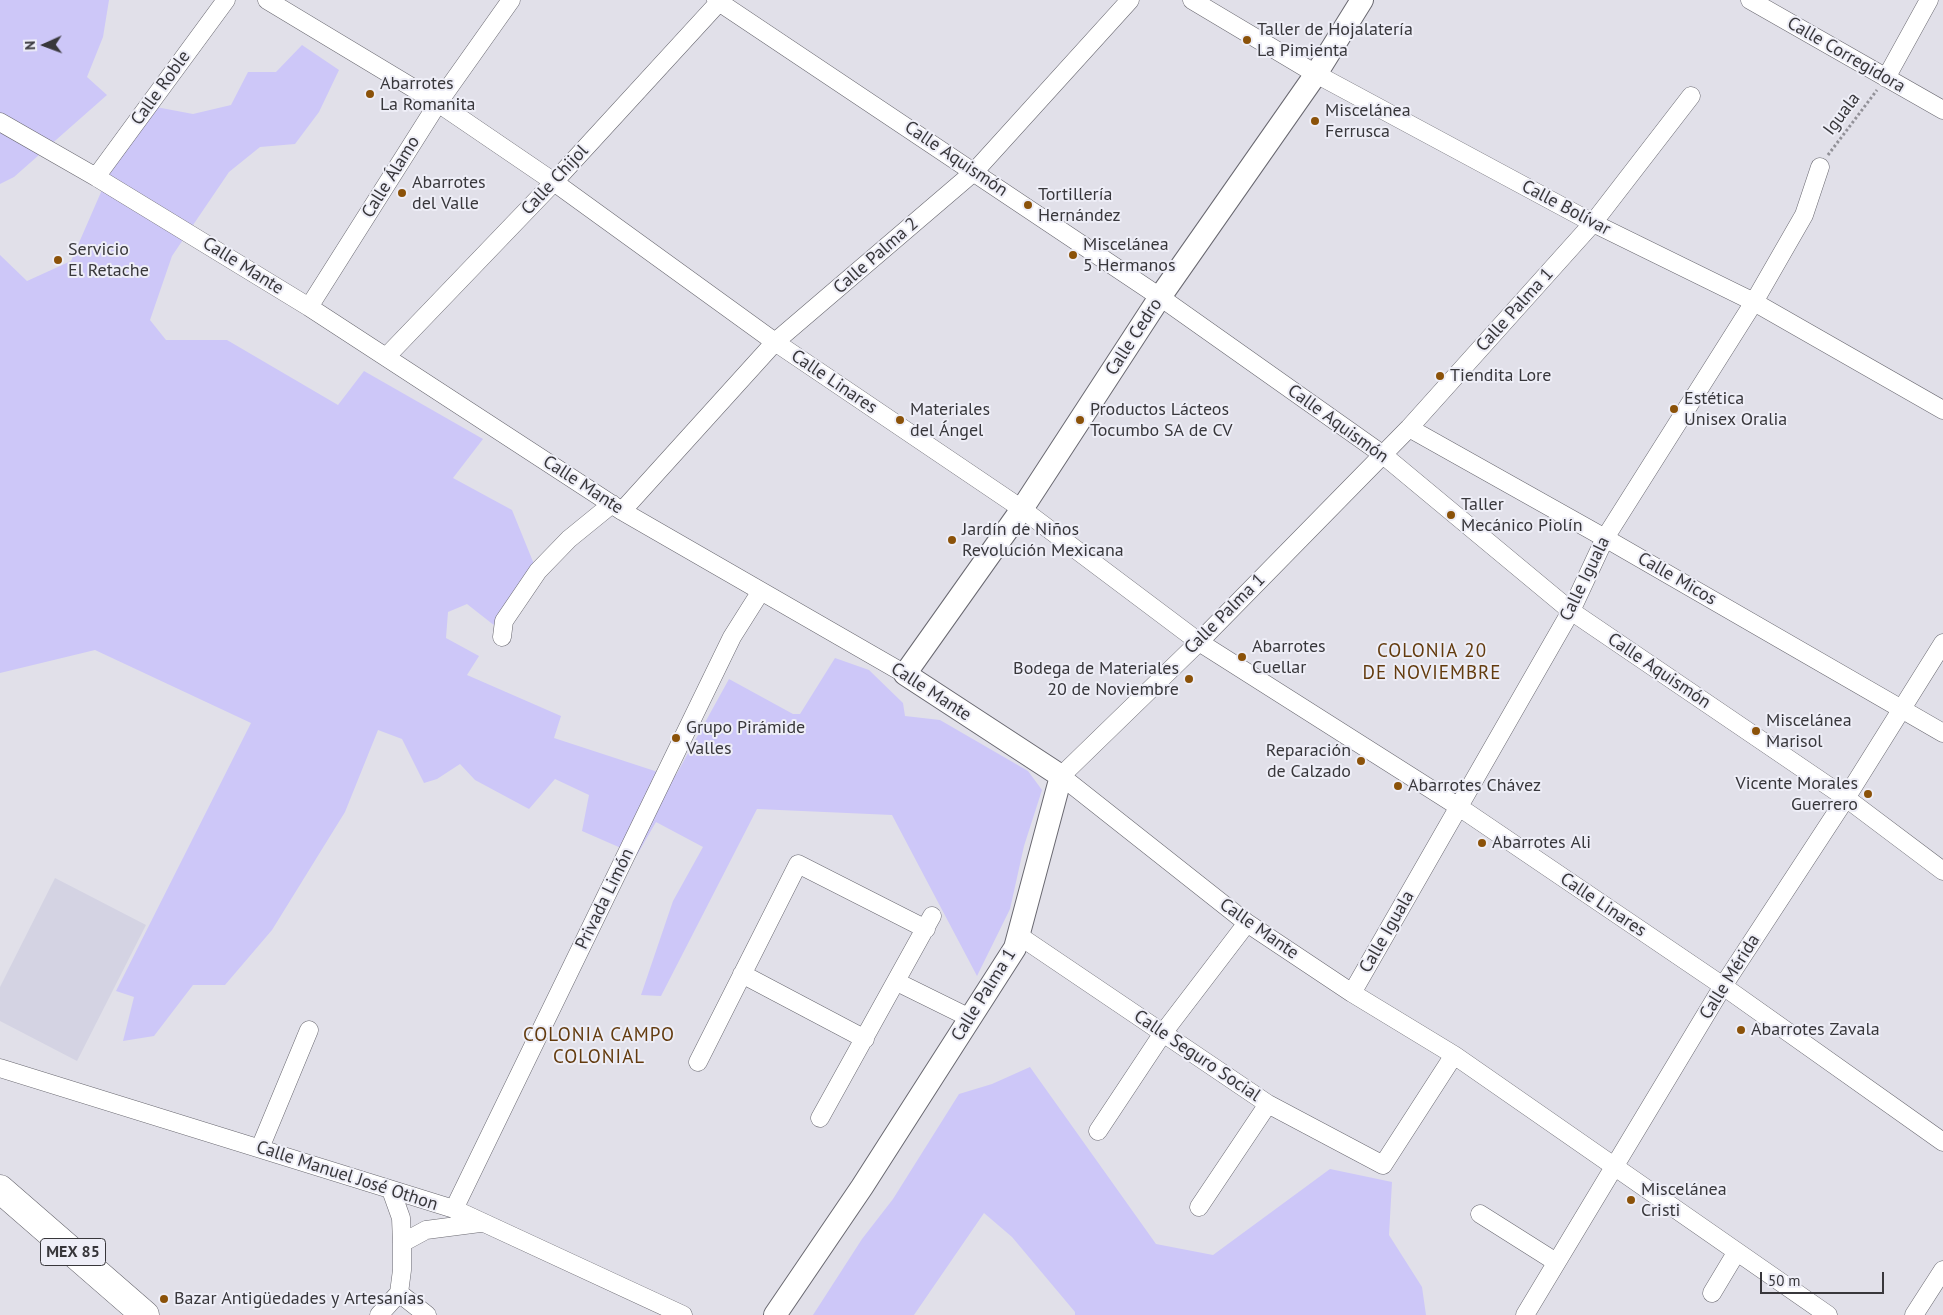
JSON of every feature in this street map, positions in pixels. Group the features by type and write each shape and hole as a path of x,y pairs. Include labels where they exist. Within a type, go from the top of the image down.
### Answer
{"main road":[{"name":"MEX 85","path":"0,1189 145,1315"}],"street":[{"name":"Calle Roble","path":"96,177 226,0"},
{"name":"Calle Linares","path":"266,0 438,103 554,182 775,342 1022,509 1199,642 1458,807 1724,986 1943,1142"},
{"name":"Calle Álamo","path":"309,307 438,103 511,0"},
{"name":"Calle Palma 2","path":"502,637 504,621 538,572 569,539 617,508 775,342 975,171 1130,0"},
{"name":"Calle Bolívar","path":"1192,0 1316,74 1593,223 1754,302 1943,410"},
{"name":"Calle Cedro","path":"905,674 1022,509 1160,297 1316,74 1362,0"},
{"name":"Calle Corregidora","path":"1750,0 1943,110"},
{"path":"1886,78 1929,0"},
{"name":"Calle Aquismón","path":"719,1 975,171 1160,297 1382,454 1571,612 1846,798 1943,871"},
{"name":"Calle Chijol","path":"386,357 554,182 719,1"},
{"name":"Calle Palma 1","path":"775,1315 862,1187 1015,948 1061,776 1199,642 1408,428 1593,223 1691,96"},
{"name":"Calle Mante","path":"0,122 96,177 309,307 617,508 905,674 1061,776 1247,923 1352,994 1454,1055 1736,1253 1828,1315"},
{"name":"Calle Iguala","path":"1352,994 1571,612 1604,538 1754,302 1804,215 1820,167"},
{"name":"Calle Micos","path":"1408,428 1604,538 1943,733"},
{"name":"Privada Limón","path":"454,1210 732,637 761,591"},
{"name":"Calle Mérida","path":"1525,1315 1724,986 1846,798 1943,643"},
{"path":"698,1062 798,864 929,923 820,1118"},
{"path":"1098,1131 1163,1033 1247,923"},
{"name":"Calle Seguro Social","path":"1018,935 1268,1104 1383,1165 1454,1055"},
{"path":"742,974 865,1039"},
{"path":"897,982 970,1018"},
{"path":"260,1148 309,1030"},
{"name":"Calle Manuel José Othon","path":"0,1068 454,1210 683,1315"},
{"path":"1199,1207 1268,1104"},
{"path":"379,1315 399,1293 402,1270 400,1218 391,1190"},
{"path":"1480,1214 1556,1262"},
{"path":"402,1243 426,1230 483,1223"},
{"path":"1712,1293 1736,1253"},
{"path":"1914,1315 1943,1270"},
{"path":"399,1293 427,1315"}],"path":[{"name":"Iguala","path":"1820,167 1886,78"}],"shaded area":[{"path":"0,0 109,0 103,37 87,77 107,95 14,177 0,184"},
{"path":"302,45 339,70 319,112 295,144 260,147 229,172 172,256 150,320 166,340 227,340 338,405 364,371 483,439 453,478 512,510 536,569 495,626 467,604 448,612 446,638 479,656 467,675 561,716 554,738 664,774 676,775 729,679 793,714 800,714 835,658 869,670 903,703 905,716 940,720 1028,771 1042,790 1024,846 1010,909 977,976 892,815 757,809 661,996 641,995 673,901 703,847 656,822 637,855 582,831 589,795 555,779 529,809 475,780 460,764 437,779 424,783 402,739 378,730 345,812 272,930 225,985 193,985 154,1036 123,1041 134,997 116,991 251,723 95,650 0,673 0,255 27,281 71,261 115,160 156,107 193,114 231,105 248,72 276,72"},
{"path":"55,878 146,925 77,1061 0,1021 0,987"},
{"path":"1030,1067 1156,1244 1213,1255 1330,1169 1392,1182 1389,1235 1422,1287 1426,1315 1075,1315 1075,1312 1012,1237 984,1213 914,1315 813,1315 862,1239 893,1199 959,1094 992,1084"}],"place":[{"name":"Taller de Hojalatería La Pimienta","path":"1247,40"},
{"name":"Abarrotes La Romanita","path":"370,94"},
{"name":"Miscelánea Ferrusca","path":"1315,121"},
{"name":"Abarrotes del Valle","path":"402,193"},
{"name":"Tortillería Hernández","path":"1028,205"},
{"name":"Miscelánea 5 Hermanos","path":"1073,255"},
{"name":"Servicio El Retache","path":"58,260"},
{"name":"Tiendita Lore","path":"1440,376"},
{"name":"Estética Unisex Oralia","path":"1674,409"},
{"name":"Materiales del Ángel","path":"900,420"},
{"name":"Productos Lácteos Tocumbo SA de CV","path":"1080,420"},
{"name":"Taller Mecánico Piolín","path":"1451,515"},
{"name":"Jardín de Niños Revolución Mexicana","path":"952,540"},
{"name":"Abarrotes Cuellar","path":"1242,657"},
{"name":"Bodega de Materiales 20 de Noviembre","path":"1189,679"},
{"name":"Miscelánea Marisol","path":"1756,731"},
{"name":"Grupo Pirámide Valles","path":"676,738"},
{"name":"Reparación de Calzado","path":"1361,761"},
{"name":"Abarrotes Chávez","path":"1398,786"},
{"name":"Vicente Morales Guerrero","path":"1868,794"},
{"name":"Abarrotes Ali","path":"1482,843"},
{"name":"Abarrotes Zavala","path":"1741,1030"},
{"name":"Miscelánea Cristi","path":"1631,1200"},
{"name":"Bazar Antigüedades y Artesanías","path":"164,1299"}],"district":[{"name":"COLONIA 20 DE NOVIEMBRE","path":"1432,663"},
{"name":"COLONIA CAMPO COLONIAL","path":"599,1047"}]}
